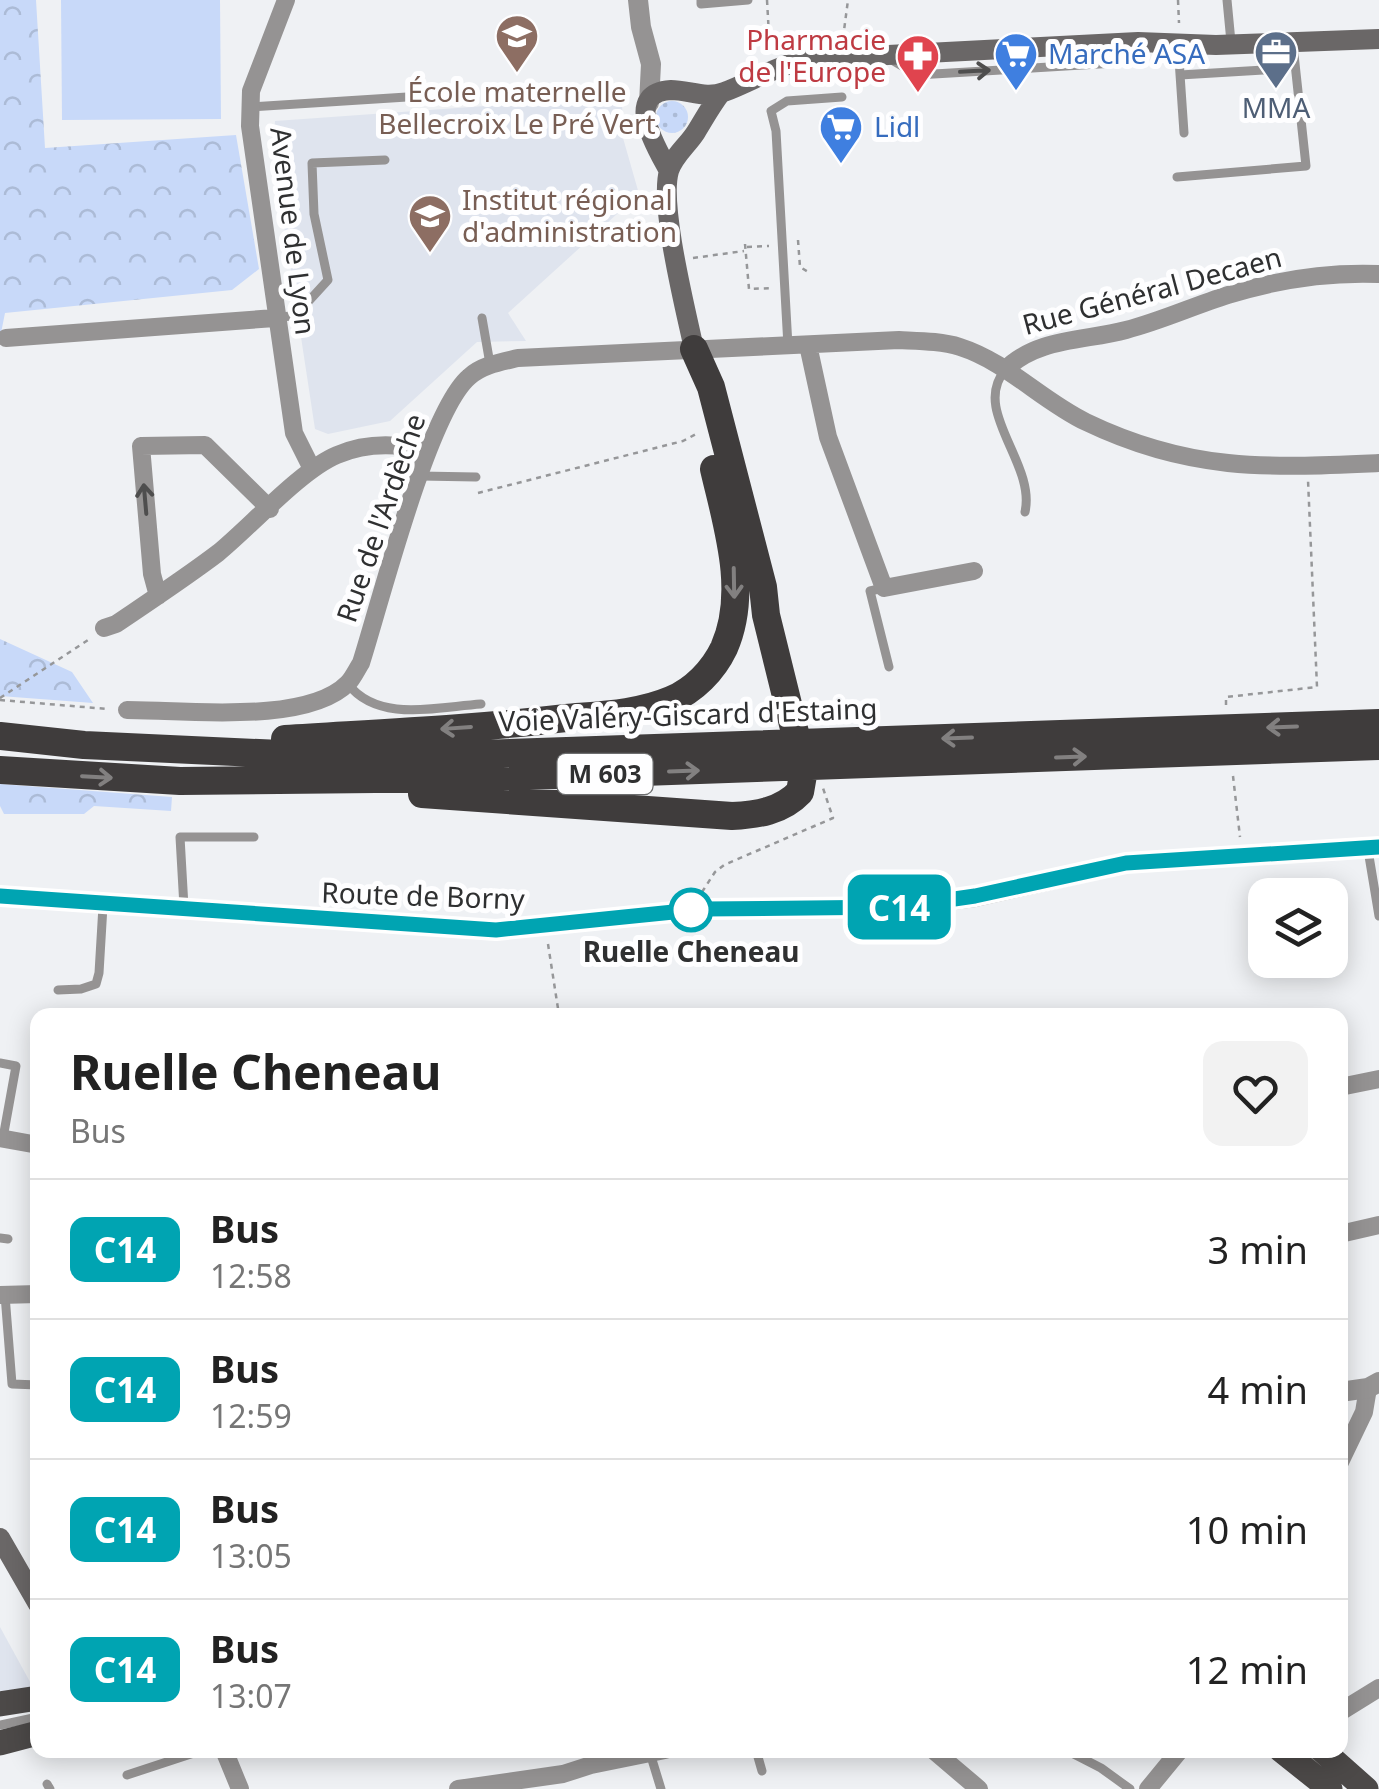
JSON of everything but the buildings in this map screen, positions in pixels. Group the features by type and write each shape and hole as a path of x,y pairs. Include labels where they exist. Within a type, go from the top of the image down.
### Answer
{"highway":[{"path":"143,748 532,722 646,708 689,690 708,674 724,648 735,595 734,562 697,390 694,349"},
{"path":"306,781 459,798 732,816 777,808 812,784 792,721 766,615 764,587 711,387 694,349"},
{"name":"Voie Valéry-Giscard d'Estaing","path":"0,736 143,748 366,758 1379,723"},
{"name":"Voie Valéry-Giscard d'Estaing","path":"0,770 180,781 492,778 1379,746"}],"main road":[{"path":"700,120 721,93 771,68 810,59 1138,42 1231,45 1379,40"},
{"path":"694,349 670,224 669,171 646,126 649,103 660,93 721,93"},
{"path":"669,171 700,120 699,110 682,93"},
{"path":"654,139 669,145 685,142"},
{"path":"0,1538 30,1590"},
{"path":"0,1704 30,1699"},
{"path":"1299,1758 1330,1789"},
{"path":"1331,1758 1366,1789"}],"street":[{"name":"Avenue de Lyon","path":"286,0 251,91 250,126 294,433 312,469"},
{"path":"638,0 640,27 651,64 649,103"},
{"path":"651,64 682,93"},
{"name":"Rue Général Decaen","path":"1005,370 1018,356 1045,345 1127,330 1266,285 1312,277 1379,274"},
{"path":"6,338 275,318"},
{"path":"490,364 518,358 694,349 899,340 944,343 985,357 1081,420 1128,441 1190,459 1240,466 1379,463"},
{"path":"808,345 828,437 884,588 974,571"},
{"name":"Rue de l'Ardèche","path":"348,684 361,664 428,452 453,396 469,376 490,364"},
{"path":"104,628 158,596 215,554 312,469 337,455 372,445 394,444 428,452"},
{"path":"158,596 152,574 141,446 205,445 270,509"},
{"path":"128,710 284,711 321,701 348,684"},
{"name":"Route de Borny","path":"0,896 452,930 546,927 703,909 918,905 1126,863 1373,847"},
{"path":"1348,1085 1379,1080"},
{"path":"2,1138 30,1143"},
{"path":"1348,1232 1379,1225"},
{"path":"3,1295 30,1294"},
{"path":"1348,1390 1374,1385"},
{"path":"1348,1445 1374,1385"},
{"path":"1348,1707 1379,1688"},
{"path":"227,1758 240,1789"},
{"path":"458,1789 557,1780 589,1758"},
{"path":"942,1758 979,1789"},
{"path":"1148,1789 1173,1758"}],"lane":[{"path":"701,0 702,4 748,0"},
{"path":"1227,0 1231,45"},
{"path":"1180,75 1282,68 1289,44"},
{"path":"1177,178 1306,166 1289,44"},
{"path":"1178,45 1184,133"},
{"path":"250,107 408,97"},
{"path":"788,346 776,131 771,111 787,100 842,98"},
{"path":"275,318 296,315 328,280 314,214 312,163 384,160"},
{"path":"482,318 490,364"},
{"path":"1005,370 996,381 996,401 1002,431 1017,457 1028,496 1024,512"},
{"path":"420,476 476,476"},
{"path":"884,588 870,590 889,667"},
{"path":"348,684 356,694 388,710 480,704"},
{"path":"184,910 180,837 254,837"},
{"path":"1373,847 1379,916"},
{"path":"58,990 96,984 104,904"},
{"path":"0,1063 16,1066 2,1138"},
{"path":"3,1295 12,1384 30,1385"},
{"path":"0,1724 26,1737"},
{"path":"127,1775 179,1758"},
{"path":"656,1758 661,1789"},
{"path":"758,1758 762,1771"},
{"path":"1082,1758 1130,1789"},
{"path":"1302,1758 1348,1789"}],"path":[{"path":"767,0 771,68"},
{"path":"844,40 848,0"},
{"path":"1178,0 1180,17"},
{"path":"798,240 800,267 810,274"},
{"path":"676,264 773,245 774,257"},
{"path":"745,248 749,289 777,288"},
{"path":"478,492 683,442 706,431"},
{"path":"1226,711 1226,696 1317,687 1307,466"},
{"path":"0,699 104,628"},
{"path":"0,699 128,710"},
{"path":"1233,769 1239,832"},
{"path":"703,909 702,891 715,872 752,851 834,818 812,784"},
{"path":"546,927 558,1008"}],"shaded area":[{"name":"Institut régional d'administration","path":"625,96 623,138 639,194 508,313 526,341 477,342 390,421 328,434 315,429 273,153 275,121"},
{"path":"0,1627 30,1682 30,1692 0,1698"}],"green space":[{"path":"0,0 36,0 45,148 236,135 259,269 232,290 5,313 0,338"},
{"path":"61,0 220,0 221,119 62,120"},
{"path":"672,101 683,106 688,117 683,128 672,133 661,128 656,117 661,106"},
{"path":"0,639 72,672 93,703 0,696"},
{"path":"0,784 172,797 171,811 94,806 84,814 4,814"}],"bus line":[{"name":"C14","path":"0,896 452,930 496,930 703,909 899,907 975,896 1126,863 1379,847"}],"place":[{"name":"École maternelle Bellecroix Le Pré Vert","path":"517,74"},
{"name":"MMA","path":"1276,90"},
{"name":"Marché ASA","path":"1016,92"},
{"name":"Pharmacie de l'Europe","path":"918,94"},
{"name":"Lidl","path":"841,165"},
{"name":"Institut régional d'administration","path":"430,254"},
{"name":"Ruelle Cheneau","path":"691,910"}]}
